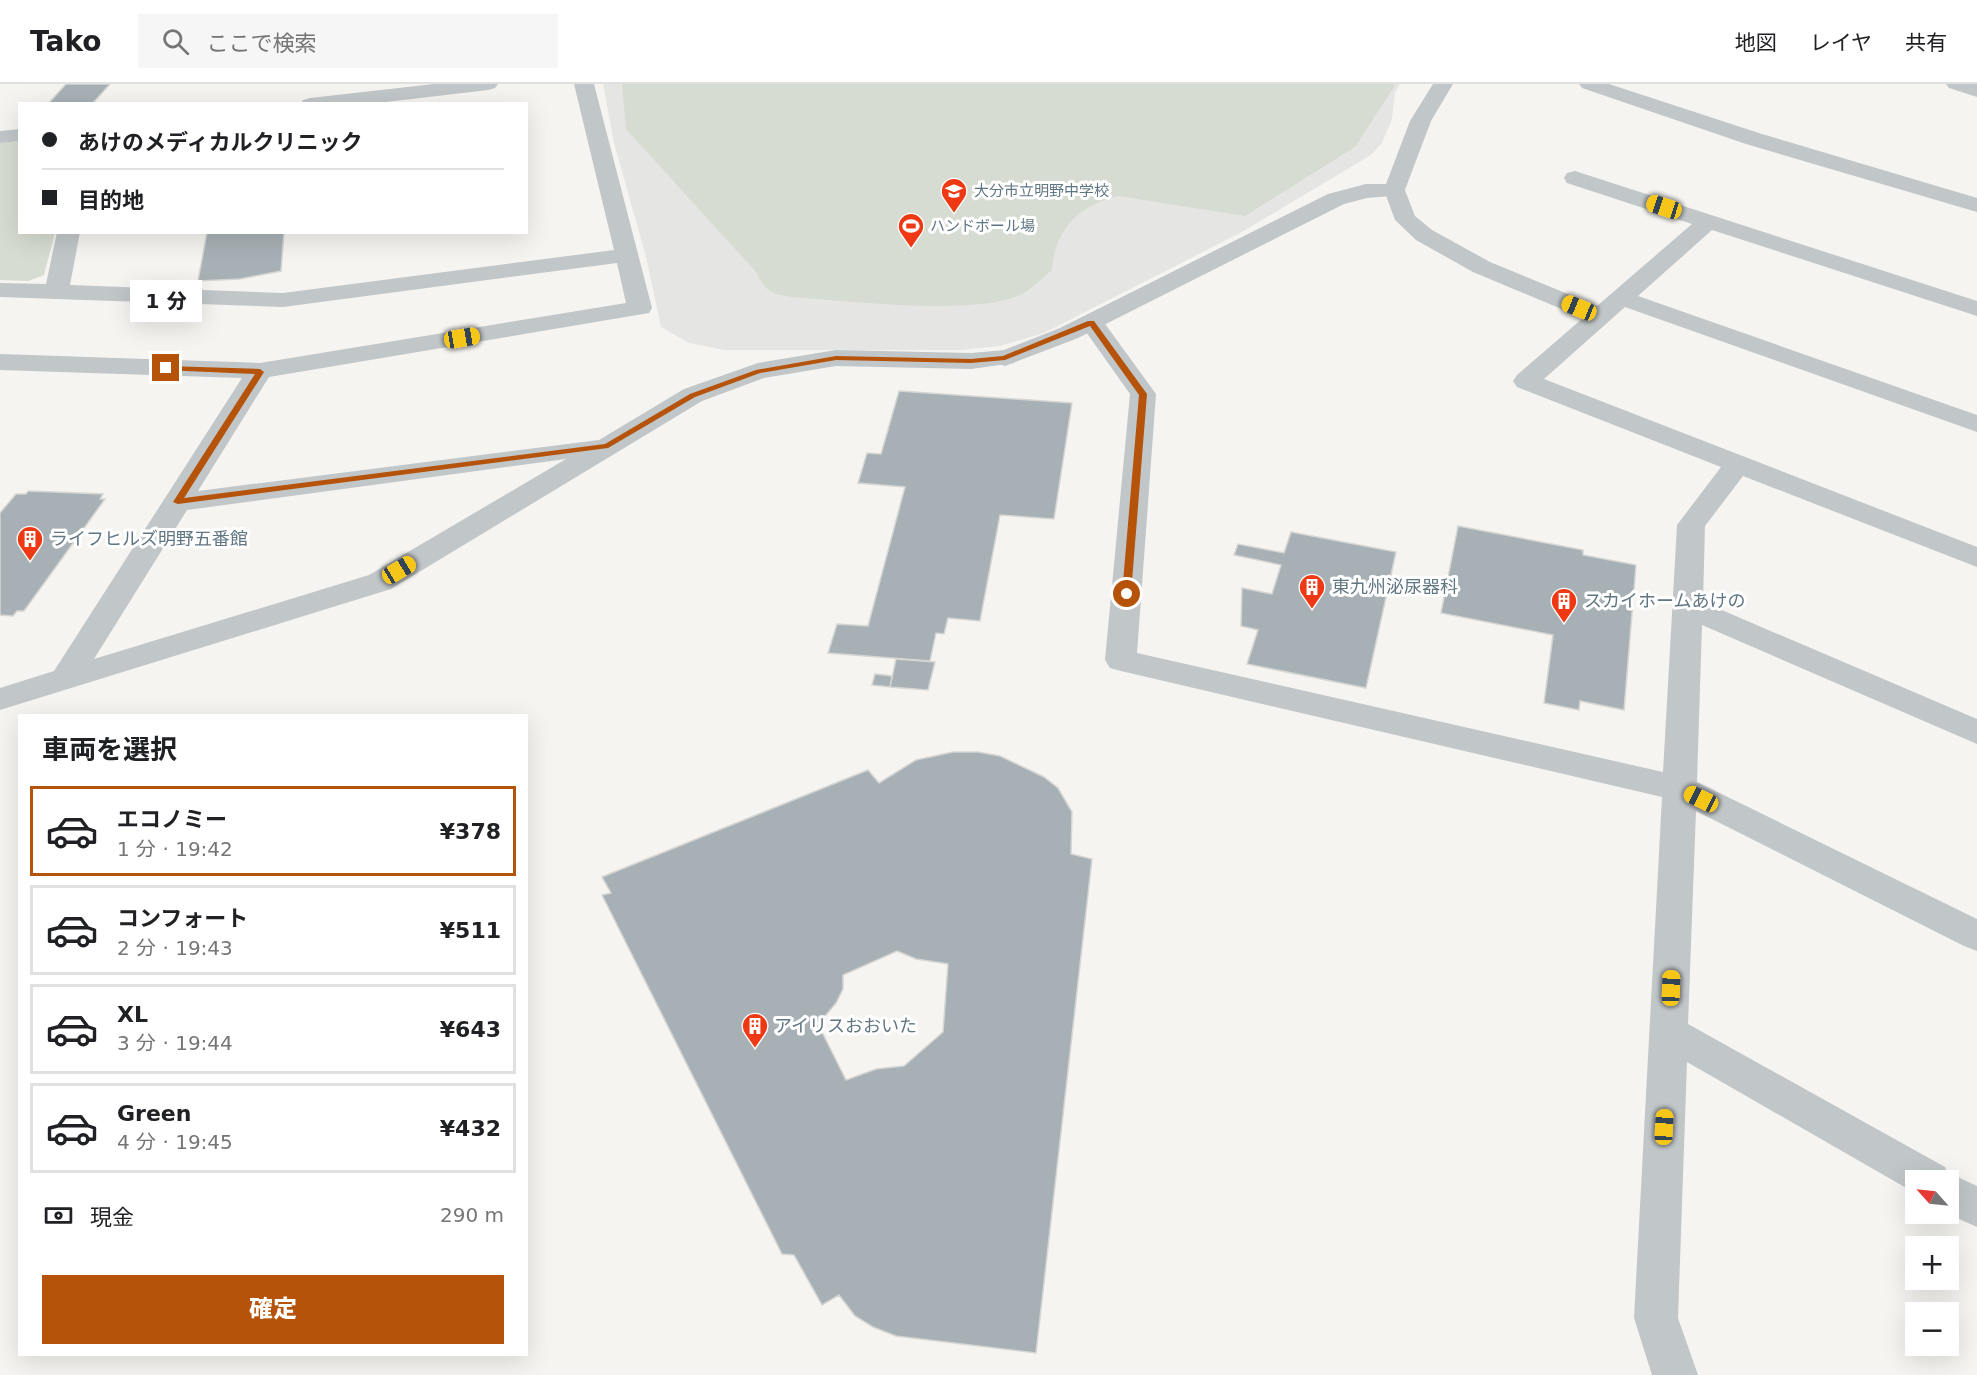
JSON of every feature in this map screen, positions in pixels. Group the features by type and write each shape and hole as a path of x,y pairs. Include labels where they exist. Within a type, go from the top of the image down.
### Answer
{"street":[{"path":"328,102 488,84"},
{"path":"0,362 260,372 640,308 584,84"},
{"path":"1443,84 1404,159 1395,190 1405,219 1418,231 1468,261 1599,316"},
{"path":"1589,84 1754,139 1977,205"},
{"path":"1956,84 1977,91"},
{"path":"0,137 18,135"},
{"path":"1575,178 1977,309"},
{"path":"0,699 380,582 693,395 758,371 836,358 971,361 1005,358 1091,322 1336,199 1366,191 1395,190"},
{"path":"1708,222 1526,381 1977,558"},
{"path":"56,292 69,234"},
{"path":"0,290 283,300 627,255"},
{"path":"1622,298 1977,424"},
{"path":"1091,322 1143,394 1121,660 1679,788 1977,936"},
{"path":"65,679 260,372"},
{"path":"178,502 608,446"},
{"path":"1675,1375 1656,1317 1691,525 1738,464"},
{"path":"1688,607 1977,732"},
{"path":"1669,1032 1912,1170"},
{"path":"1959,1197 1977,1208"}],"shaded area":[{"name":"大分市立明野中学校","path":"603,84 1400,84 1395,92 1392,119 1382,143 1371,155 1242,232 1044,333 1000,346 962,350 724,350 689,343 661,327 646,257 614,143"},
{"name":"大分市立明野中学校","path":"622,84 1396,84 1355,147 1245,216 1118,196 1092,206 1072,221 1058,242 1052,270 1028,291 1003,300 976,305 911,306 792,297 766,288 756,272 626,129"},
{"path":"18,141 18,234 55,234 44,275 28,281 0,280 0,143"}],"building":[{"path":"66,84 110,84 94,102 50,102"},
{"path":"207,234 284,234 281,271 240,279 198,281"},
{"path":"899,391 1072,403 1054,519 1000,515 980,621 948,618 944,634 936,633 930,661 828,653 837,624 868,626 905,487 858,483 867,453 881,454"},
{"name":"ライフヒルズ明野五番館","path":"28,491 103,494 100,499 105,499 24,611 17,611 13,616 0,615 0,513 16,494 26,494"},
{"name":"スカイホームあけの","path":"1458,526 1583,550 1583,555 1636,565 1624,710 1580,701 1579,710 1544,703 1553,635 1441,613"},
{"name":"東九州泌尿器科","path":"1291,532 1396,552 1366,688 1247,664 1258,630 1241,626 1242,588 1272,594 1281,565 1234,555 1238,544 1284,553"},
{"path":"896,659 935,662 928,690 890,687"},
{"path":"875,674 892,676 890,687 872,685"},
{"name":"アイリスおおいた","path":"953,752 978,752 1000,756 1044,777 1058,788 1072,812 1071,854 1092,859 1036,1353 896,1336 873,1327 855,1316 839,1295 822,1305 794,1255 782,1254 602,895 611,893 602,877 868,770 879,783 916,760","holes":["897,951 916,959 948,964 943,1032 904,1066 876,1069 846,1080 817,1022 836,1003 843,989 843,975"]}],"place":[{"name":"大分市立明野中学校","path":"954,214"},
{"name":"ハンドボール場","path":"911,249"},
{"name":"ライフヒルズ明野五番館","path":"30,562"},
{"name":"東九州泌尿器科","path":"1312,610"},
{"name":"スカイホームあけの","path":"1564,624"},
{"name":"アイリスおおいた","path":"755,1049"}],"route":[{"path":"166,368 260,372 178,502 608,446 693,395 758,371 836,358 971,361 1005,358 1091,322 1143,394 1127,594"}]}
